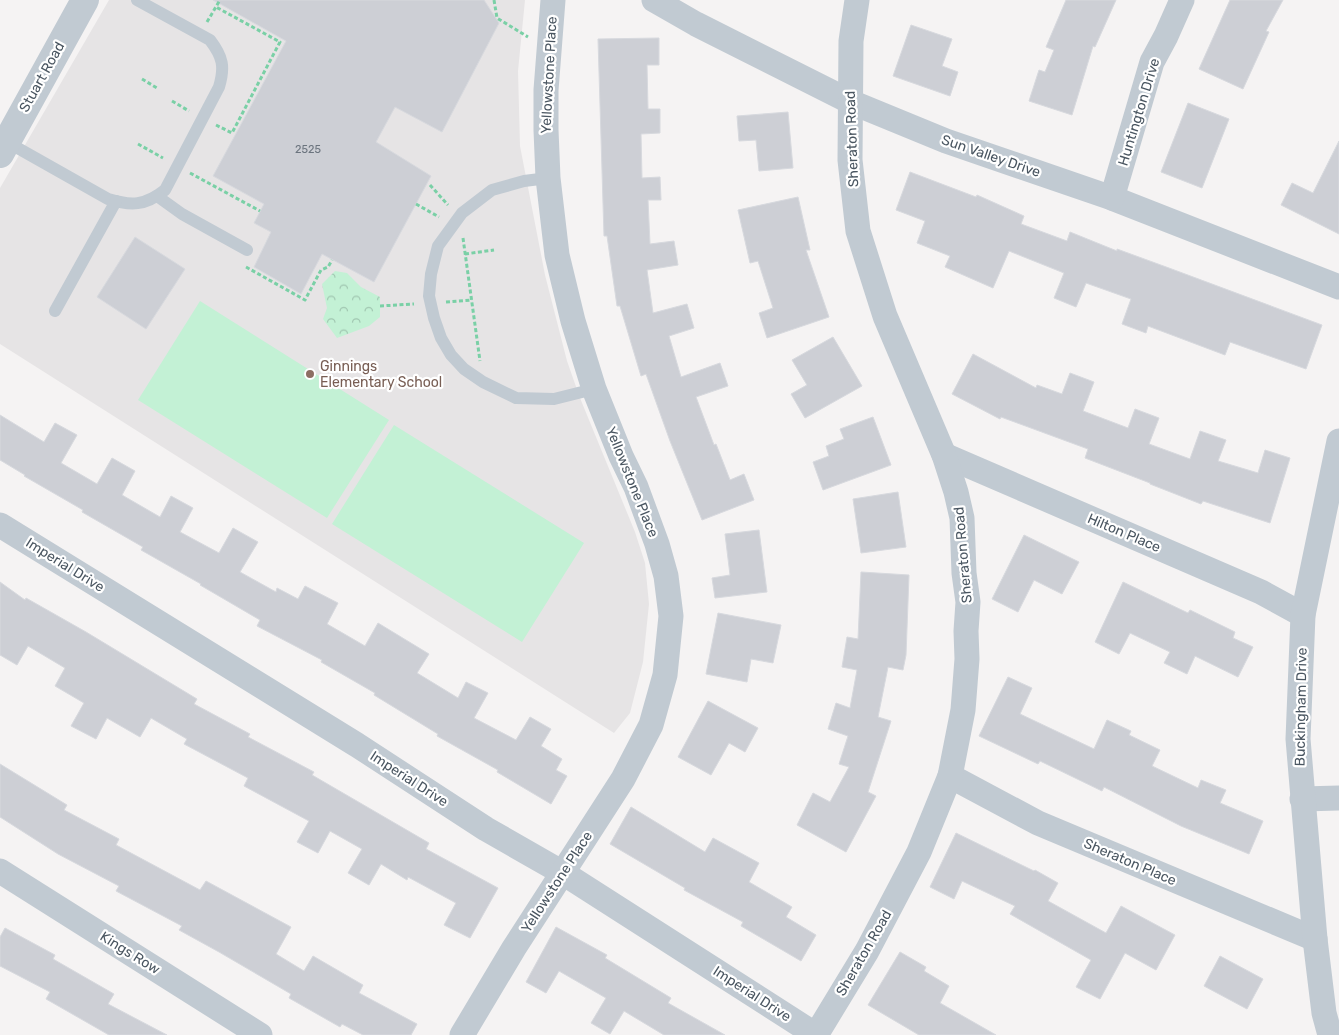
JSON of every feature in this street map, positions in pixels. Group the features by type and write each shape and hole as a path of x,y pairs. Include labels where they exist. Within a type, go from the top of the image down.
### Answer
{"street":[{"name":"Stuart Road","path":"3,148 85,0"},
{"name":"Yellowstone Place","path":"462,1035 514,948 623,779 652,725 665,675 671,616 666,576 657,544 636,487 621,456 594,389 573,321 558,255 548,178 546,90 553,0"},
{"name":"Sun Valley Drive","path":"654,0 696,24 851,102 946,141 1112,198 1339,287"},
{"name":"Sheraton Road","path":"816,1035 867,951 919,852 950,776 962,710 967,659 968,602 964,573 962,518 956,492 944,455 885,316 858,231 850,160 851,40 857,0"},
{"name":"Huntington Drive","path":"1112,198 1152,62 1182,0"},
{"name":"Buckingham Drive","path":"1330,1035 1324,1013 1314,939 1298,739 1303,615 1339,441"},
{"name":"Hilton Place","path":"944,455 1260,592 1303,615"},
{"name":"Imperial Drive","path":"0,525 357,745 486,829 563,874 816,1035"},
{"name":"Sheraton Place","path":"950,776 1038,823 1314,939"},
{"path":"1302,798 1339,798"},
{"name":"Kings Row","path":"0,871 260,1035"}],"lane":[{"path":"3,148 108,199 132,204 147,201 165,190 219,87 224,72 218,54 210,40 137,0"},
{"path":"548,178 524,181 492,190 462,213 438,246 431,274 430,296 434,318 441,338 451,354 464,369 483,382 516,398 554,399 594,389"},
{"path":"157,196 182,214 247,250"},
{"path":"55,311 116,201"}],"path":[{"path":"207,23 220,0"},
{"path":"494,0 497,18 529,38"},
{"path":"214,124 234,135 280,42 216,7"},
{"path":"142,79 158,88"},
{"path":"172,102 193,113"},
{"path":"138,144 166,159"},
{"path":"188,172 260,211"},
{"path":"430,185 449,205"},
{"path":"416,204 440,217"},
{"path":"463,236 483,382"},
{"path":"465,254 494,250"},
{"path":"239,263 305,300 321,270 328,267 332,260"},
{"path":"445,302 472,300"},
{"path":"380,306 416,304"}],"shaded area":[{"name":"Ginnings Elementary School","path":"109,0 525,0 518,71 520,146 545,275 567,361 580,398 635,532 645,563 649,604 643,662 630,713 614,733 0,344 0,188"}],"green space":[{"path":"335,271 347,273 361,287 380,297 380,317 369,326 337,338 323,319 327,308 322,284"},
{"path":"200,301 389,420 327,518 138,400"},
{"path":"394,425 584,543 522,642 332,524"}],"building":[{"path":"213,0 484,0 499,23 442,132 395,107 376,142 431,176 374,282 322,254 301,294 254,267 271,232 254,223 264,204 213,176 286,41"},
{"path":"1066,0 1116,0 1095,47 1093,46 1072,115 1029,101 1039,70 1045,72 1054,50 1046,47"},
{"path":"1230,0 1283,0 1266,31 1269,32 1243,89 1199,69"},
{"path":"911,25 952,39 942,66 958,72 950,96 893,76"},
{"path":"659,38 659,65 647,65 648,109 660,109 660,133 641,134 642,178 660,177 661,200 648,200 650,244 674,241 678,265 647,270 653,313 687,304 694,328 669,336 681,377 720,363 728,386 696,397 714,445 716,444 730,480 744,474 754,500 702,520 670,441 646,374 641,376 620,306 617,306 607,236 604,236 598,39"},
{"path":"1188,103 1229,119 1202,188 1161,172"},
{"path":"788,112 793,168 759,171 756,140 739,141 737,116"},
{"path":"1339,141 1339,234 1281,205 1292,183 1313,193"},
{"path":"910,172 976,197 977,195 1024,216 1021,224 1067,241 1070,232 1117,251 1117,249 1322,325 1306,369 1230,342 1225,355 1148,326 1146,333 1122,324 1131,299 1086,283 1076,307 1054,298 1064,273 1009,251 993,288 945,267 950,256 917,243 925,221 896,210"},
{"path":"798,197 810,250 806,250 829,317 767,338 759,313 773,308 758,261 750,263 738,210"},
{"path":"135,237 185,269 146,329 97,297"},
{"path":"833,337 862,386 805,418 791,394 807,385 792,360"},
{"path":"973,354 1036,388 1037,385 1062,394 1070,373 1094,382 1083,411 1128,428 1135,409 1159,418 1149,444 1190,459 1200,431 1226,440 1218,461 1258,473 1265,450 1290,458 1270,523 1203,501 1201,504 1085,458 1088,449 1001,417 1000,419 952,394"},
{"path":"0,415 44,442 55,423 77,435 61,463 97,484 112,458 135,471 122,495 160,517 171,496 193,508 180,532 219,553 233,528 258,542 240,572 276,592 277,588 298,599 305,586 338,603 327,624 365,646 378,623 429,654 417,673 458,698 466,682 488,693 474,718 516,740 530,717 551,729 541,746 562,759 556,770 567,776 551,804 497,772 498,770 437,736 438,734 374,695 375,693 321,662 322,660 257,626 260,620 141,550 143,547 82,512 83,510 0,460"},
{"path":"873,417 891,465 823,490 813,462 829,456 826,446 844,439 840,429"},
{"path":"898,492 906,547 861,553 853,499"},
{"path":"759,530 767,592 715,598 712,578 730,575 725,534"},
{"path":"1024,535 1079,562 1062,594 1034,580 1018,612 992,599"},
{"path":"861,572 909,575 906,655 903,670 888,667 878,717 891,721 868,792 876,796 846,852 797,825 813,793 830,802 849,767 839,764 848,736 828,729 836,703 850,708 857,670 842,667 847,637 858,639"},
{"path":"0,582 25,600 26,598 86,632 197,699 194,704 250,734 248,737 314,772 312,775 429,843 426,849 498,888 470,938 444,925 456,903 408,877 407,880 381,864 369,885 348,873 362,849 330,831 318,853 297,842 309,821 244,786 248,778 184,744 187,739 151,718 140,737 107,718 96,739 71,726 84,703 55,686 65,668 28,646 17,665 0,655"},
{"path":"1123,582 1188,613 1190,610 1235,632 1233,638 1253,647 1238,677 1195,656 1187,674 1164,663 1170,652 1130,633 1119,654 1095,642"},
{"path":"718,613 781,625 773,663 751,659 747,682 706,674"},
{"path":"1008,677 1032,688 1020,714 1094,749 1107,720 1131,731 1129,735 1160,750 1152,766 1198,788 1201,780 1226,790 1220,803 1263,821 1249,854 1181,826 1104,787 1102,791 1040,761 1038,764 979,736"},
{"path":"708,701 758,728 745,752 729,743 711,775 678,757"},
{"path":"0,764 67,805 64,810 119,839 116,845 200,890 206,881 291,927 276,954 304,971 313,956 363,985 359,993 417,1024 411,1035 363,1035 342,1024 340,1027 289,998 291,994 179,930 182,926 116,891 119,886 58,854 0,817"},
{"path":"631,807 705,852 713,838 759,863 749,882 792,907 786,917 816,935 801,961 741,926 743,922 684,890 685,888 610,844"},
{"path":"956,833 1035,870 1058,883 1048,901 1106,933 1121,906 1175,935 1156,970 1125,953 1100,999 1076,987 1091,960 1010,914 1015,906 962,881 954,899 930,887"},
{"path":"556,927 607,955 605,958 671,998 668,1003 725,1035 664,1035 624,1011 610,1034 591,1023 606,998 559,971 546,993 526,982"},
{"path":"5,928 55,955 53,959 114,994 108,1004 167,1035 109,1035 46,999 50,992 0,966 0,937"},
{"path":"900,952 926,967 924,971 949,986 940,1003 996,1035 919,1035 868,1005"},
{"path":"1220,956 1263,979 1247,1009 1204,986"}],"place":[{"name":"Ginnings Elementary School","path":"310,374"}]}
